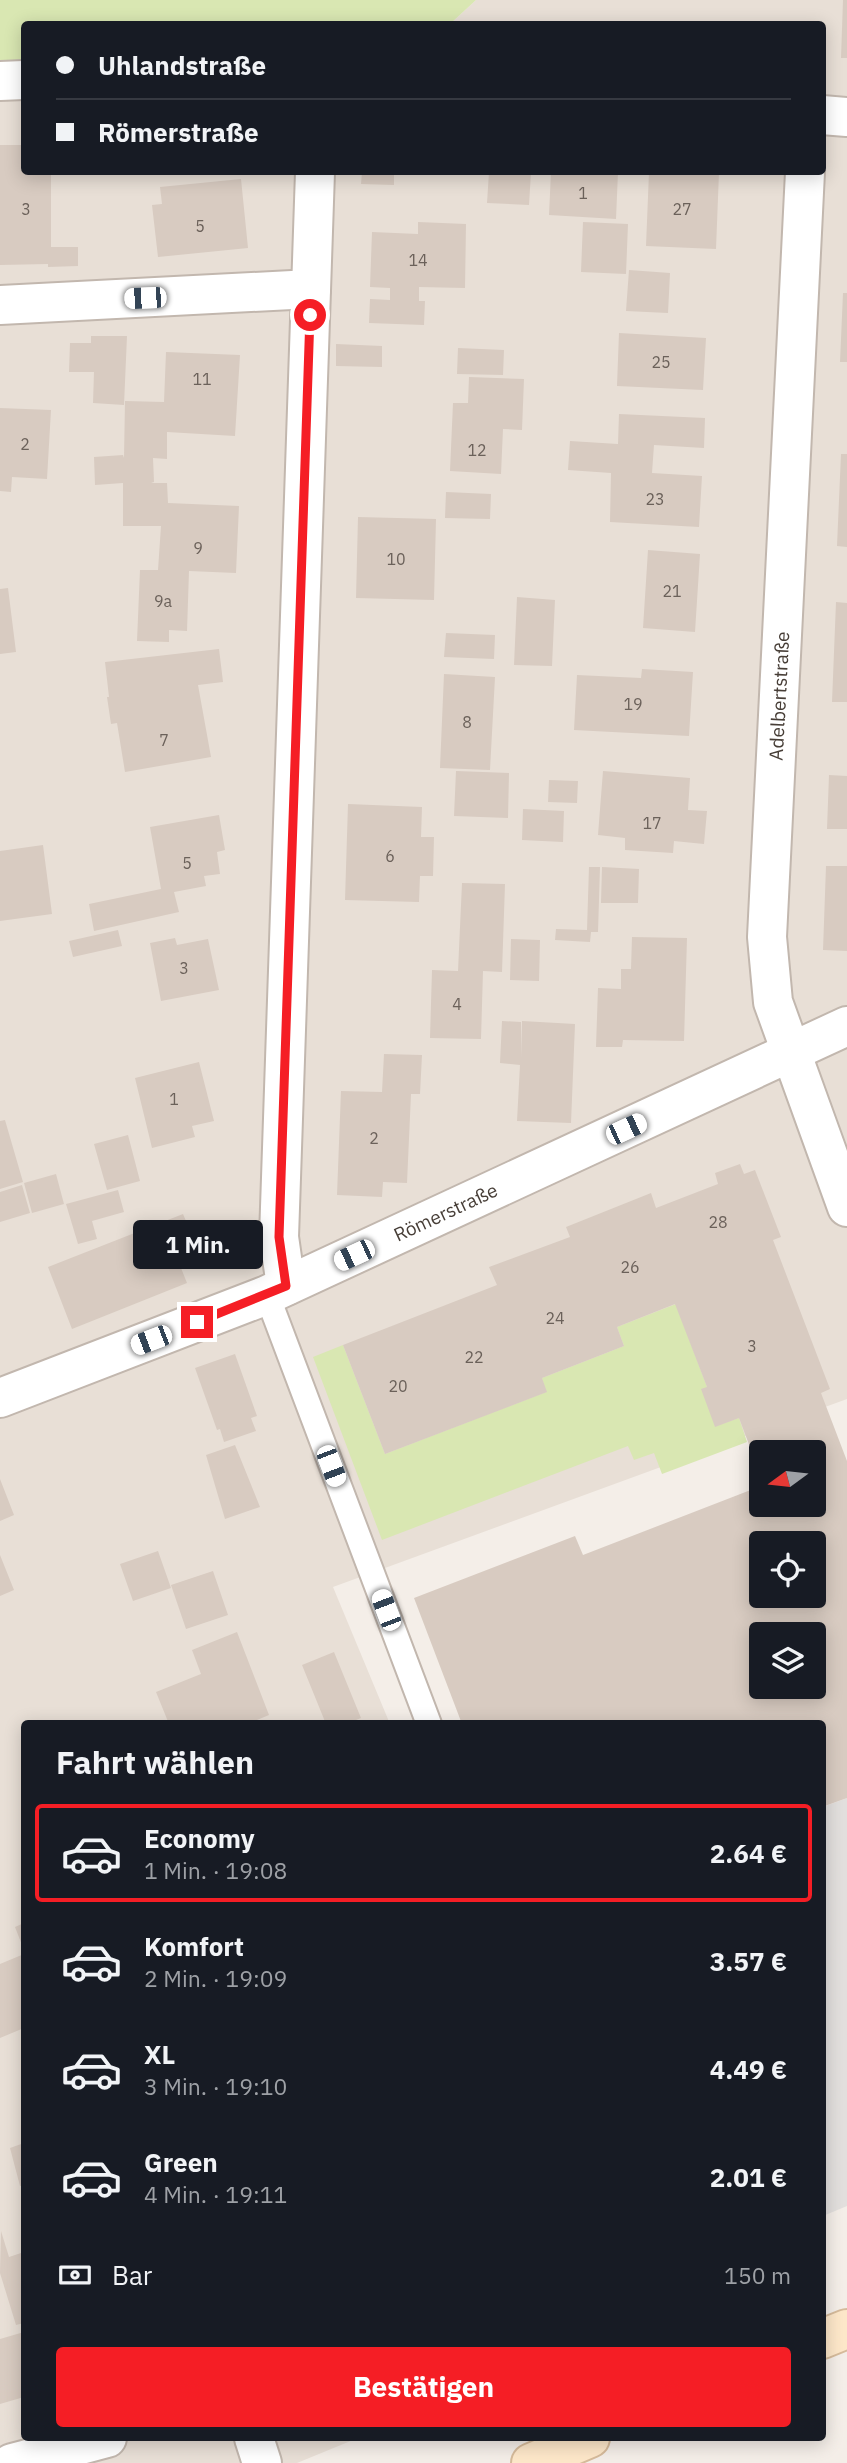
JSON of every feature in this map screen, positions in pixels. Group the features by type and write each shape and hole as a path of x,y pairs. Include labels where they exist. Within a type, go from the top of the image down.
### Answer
{"main road":[{"path":"826,2337 847,2329"},
{"path":"531,2463 583,2441"}],"street":[{"path":"0,81 21,80"},
{"path":"826,115 847,117"},
{"path":"277,1291 315,175"},
{"name":"Adelbertstraße","path":"805,175 767,937 773,1002 847,1207"},
{"path":"0,305 311,289"},
{"name":"Römerstraße","path":"0,1398 277,1291 847,1026"},
{"path":"12,2463 95,2441"},
{"path":"255,2441 262,2463"}],"lane":[{"path":"277,1291 428,1720"}],"shaded area":[{"path":"476,0 847,0 847,1399 333,1587 388,1720 21,1720 21,2441 351,2441 297,2463 0,2463 0,81 21,80 21,175 826,175 826,21 453,21"},
{"path":"847,1798 847,2206 826,2215 826,1806"}],"green space":[{"path":"0,0 476,0 453,21 21,21 21,80 0,81"},
{"path":"676,1304 707,1387 715,1426 739,1418 747,1442 662,1474 654,1453 634,1460 628,1446 382,1540 313,1357 343,1345 385,1454 546,1392 542,1378 624,1346 617,1327"}],"building":[{"path":"843,0 847,0 847,58 841,58"},
{"path":"0,145 21,145 21,175 51,175 51,247 78,247 78,266 0,265"},
{"path":"362,175 394,175 394,185 361,184"},
{"path":"489,175 531,175 529,205 487,203"},
{"path":"551,175 618,175 616,219 549,215"},
{"path":"649,175 719,175 716,249 646,246"},
{"path":"241,179 248,248 158,257 152,205 162,204 160,187"},
{"path":"418,222 466,224 465,288 419,287 419,301 425,301 424,325 369,323 370,299 390,300 390,288 370,287 372,232 418,234"},
{"path":"583,222 628,224 626,274 581,272"},
{"path":"629,270 670,273 668,313 626,311"},
{"path":"843,293 847,293 847,362 840,362"},
{"path":"619,333 706,338 703,390 617,386"},
{"path":"91,336 127,336 124,405 93,403 94,372 69,372 70,343 91,343"},
{"path":"336,344 382,346 382,367 336,366"},
{"path":"458,348 504,350 503,375 457,374"},
{"path":"166,352 240,355 235,436 167,432 167,459 153,458 154,482 151,483 167,483 168,503 239,506 236,573 189,571 187,631 169,630 169,642 137,641 140,570 158,570 161,526 123,526 123,483 95,485 94,457 123,455 124,458 125,401 164,402"},
{"path":"469,377 524,379 522,430 503,429 501,474 450,471 453,403 468,403"},
{"path":"0,408 51,410 47,479 12,477 11,492 0,491"},
{"path":"619,414 705,418 704,448 654,445 652,473 702,476 699,527 610,522 611,473 568,470 570,441 618,444"},
{"path":"841,454 847,454 847,547 837,546"},
{"path":"446,492 491,494 490,519 445,518"},
{"path":"358,517 436,519 434,600 356,598"},
{"path":"648,550 700,554 695,632 643,628"},
{"path":"8,588 16,652 0,654 0,589"},
{"path":"517,597 555,600 552,666 514,665"},
{"path":"836,602 847,603 847,702 832,702"},
{"path":"446,633 495,635 494,659 444,657"},
{"path":"219,649 223,682 198,685 211,757 125,772 117,723 111,724 105,662"},
{"path":"642,669 693,672 689,736 574,730 577,675 641,678"},
{"path":"444,674 495,677 490,770 440,768"},
{"path":"456,771 509,773 508,818 454,816"},
{"path":"603,771 690,778 688,810 707,811 704,844 674,841 673,853 625,850 625,838 598,835"},
{"path":"829,775 847,776 847,829 827,829"},
{"path":"549,780 578,781 577,803 548,802"},
{"path":"348,804 422,807 421,837 434,837 433,876 420,876 419,902 345,900"},
{"path":"523,809 564,811 563,842 522,840"},
{"path":"219,815 225,850 217,852 220,874 204,876 206,886 174,892 179,912 94,931 89,904 161,889 150,827"},
{"path":"43,845 52,914 0,921 0,851"},
{"path":"826,866 847,866 847,951 823,950"},
{"path":"589,867 600,867 598,932 591,932 590,942 555,940 556,929 587,930"},
{"path":"602,867 639,869 638,903 601,903"},
{"path":"462,883 505,884 502,972 483,971 481,1039 430,1038 432,970 458,971"},
{"path":"118,930 122,946 73,957 69,941"},
{"path":"632,937 687,938 684,1041 623,1040 622,1047 596,1047 598,988 621,989 621,969 631,969"},
{"path":"175,938 177,945 208,939 219,990 161,1001 150,943"},
{"path":"511,939 540,940 539,981 510,980"},
{"path":"502,1021 521,1022 521,1058 522,1021 575,1024 571,1123 517,1121 520,1065 500,1063"},
{"path":"384,1054 422,1055 420,1094 411,1094 407,1183 383,1182 382,1197 337,1195 341,1091 382,1092"},
{"path":"199,1062 214,1121 192,1126 195,1137 152,1148 135,1078"},
{"path":"5,1120 23,1182 0,1189 0,1121"},
{"path":"128,1135 140,1181 107,1190 94,1144"},
{"path":"740,1164 744,1174 755,1170 781,1237 773,1240 830,1389 821,1393 847,1461 847,1798 826,1806 826,1720 460,1720 414,1598 575,1536 583,1555 749,1491 749,1517 826,1517 826,1440 749,1440 749,1444 739,1418 715,1427 701,1389 707,1387 675,1304 617,1327 624,1346 542,1378 547,1392 385,1454 343,1345 497,1285 489,1267 570,1237 566,1227 651,1193 656,1208 718,1184 715,1173"},
{"path":"56,1174 64,1204 32,1213 24,1183"},
{"path":"22,1185 30,1213 0,1222 0,1192"},
{"path":"118,1190 124,1212 92,1221 97,1239 78,1244 66,1204"},
{"path":"183,1214 194,1240 173,1248 187,1283 72,1329 48,1267"},
{"path":"235,1354 257,1416 251,1418 256,1431 224,1442 220,1429 217,1430 195,1368"},
{"path":"235,1445 260,1507 225,1519 206,1455"},
{"path":"0,1479 14,1515 0,1521"},
{"path":"158,1551 171,1588 133,1601 120,1564"},
{"path":"0,1555 14,1590 0,1596"},
{"path":"213,1571 228,1615 186,1629 171,1585"},
{"path":"237,1632 269,1715 257,1720 167,1720 156,1692 201,1674 192,1650"},
{"path":"334,1652 361,1718 324,1720 302,1665"},
{"path":"21,1924 21,1942 15,1927"},
{"path":"21,1955 21,2029 0,2038 0,1964"},
{"path":"21,2144 21,2186 20,2186 10,2148"},
{"path":"1,2231 9,2257 21,2253 21,2324 16,2325 0,2273"},
{"path":"21,2333 21,2398 0,2404 0,2339"}],"route":[{"path":"197,1322 286,1286 279,1237 310,315"}]}
